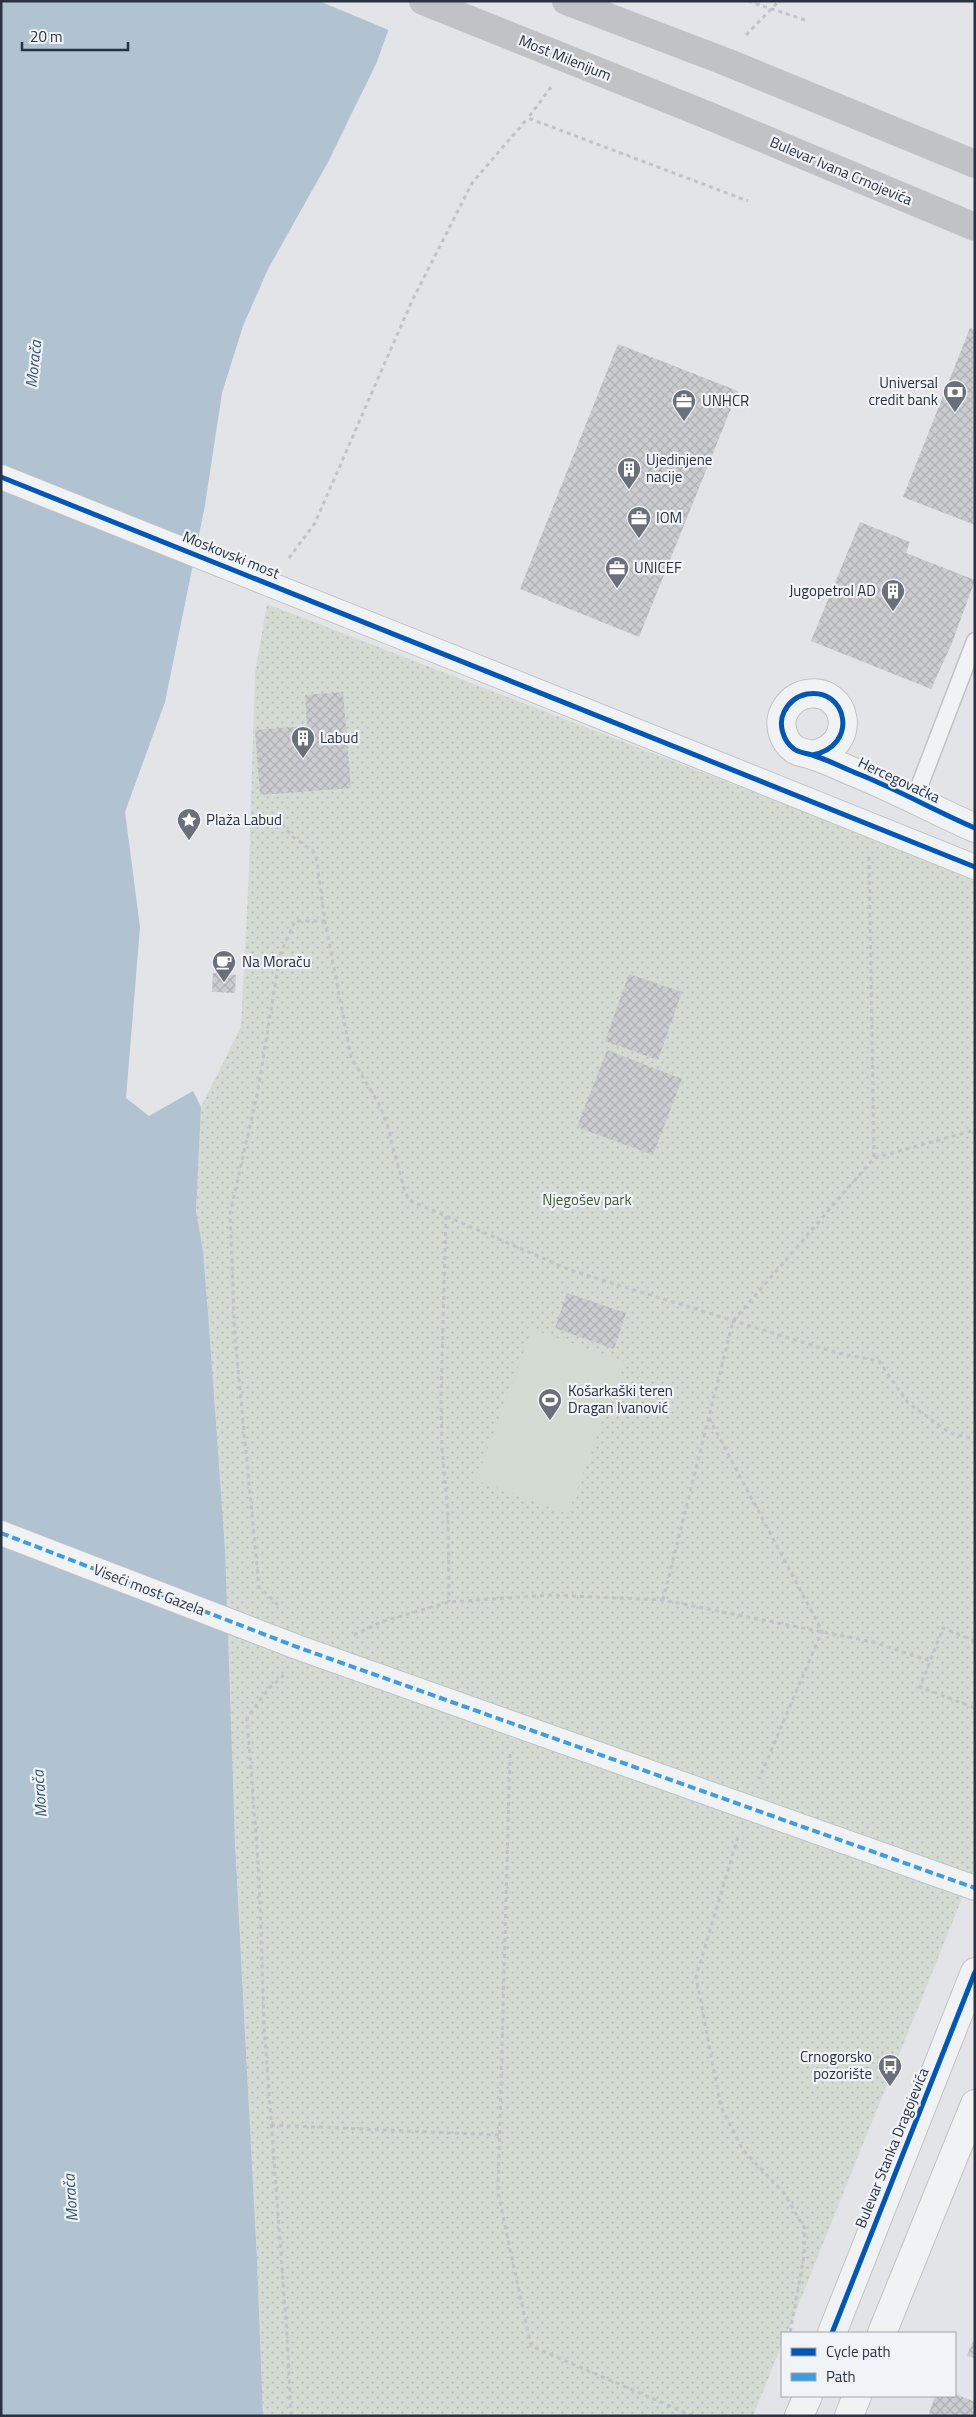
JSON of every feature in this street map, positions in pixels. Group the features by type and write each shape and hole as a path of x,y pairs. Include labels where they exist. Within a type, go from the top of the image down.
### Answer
{"main road":[{"name":"Most Milenijum","path":"423,1 707,115"},
{"path":"566,1 729,64 975,164"},
{"name":"Bulevar Ivana Crnojevića","path":"707,115 975,227"}],"street":[{"name":"Moskovski most","path":"1,477 975,867"},
{"name":"Hercegovačka","path":"886,786 866,767 843,725 841,712 827,696 817,693 806,694 796,698 788,705 781,722 783,732 794,748 886,786 975,828"},
{"path":"812,755 831,749 838,742 843,725"},
{"name":"Viseći most Gazela","path":"1,1533 308,1650 511,1724 975,1888"},
{"name":"Bulevar Stanka Dragojevića","path":"832,2332 975,1972"},
{"path":"882,2332 975,2104"},
{"path":"800,2416 808,2397"},
{"path":"849,2416 857,2397"}],"lane":[{"path":"914,800 975,642"}],"path":[{"path":"748,1 808,22"},
{"path":"744,37 779,1"},
{"path":"286,562 315,523 411,303 472,183 528,118 557,79"},
{"path":"528,118 748,201"},
{"path":"259,820 280,822 293,837 313,851 316,856 325,921 352,1057 380,1106 387,1124 404,1189 409,1200 570,1270 837,1353 879,1360 908,1403 950,1433 975,1439"},
{"path":"868,825 874,1158"},
{"path":"259,1587 235,1338 230,1214 258,1090 280,955 296,922 325,921"},
{"path":"663,1600 733,1321 874,1158 975,1130"},
{"path":"446,1216 441,1409 442,1447 448,1515 449,1602"},
{"path":"709,1418 822,1631"},
{"path":"291,2416 264,2025 259,1875 247,1718 268,1689 290,1670 308,1650 381,1622 449,1602 550,1595 663,1600 873,1642 930,1661"},
{"path":"975,1641 943,1628 920,1687 975,1708"},
{"path":"790,2332 804,2256 805,2228 784,2193 743,2150 721,2107 696,1977 747,1807 822,1631"},
{"path":"511,1724 498,2193 531,2346 693,2416"},
{"path":"271,2125 499,2135"}],"green space":[{"name":"Njegošev park","path":"267,604 975,878 975,1866 787,2332 781,2332 781,2346 753,2416 263,2416 257,2260 208,1313 203,1251 196,1211 201,1107 241,1027 249,870 255,673"},
{"name":"Košarkaški teren Dragan Ivanović","path":"532,1329 624,1362 568,1514 476,1480"}],"water":[{"name":"Morača","path":"1,1 399,1 376,64 327,164 268,269 243,326 222,393 205,505 165,702 125,812 140,927 126,1098 149,1116 193,1091 201,1107 196,1211 203,1251 225,1550 235,1842 257,2260 263,2416 1,2416"}],"pier":[{"path":"319,1 402,1 391,31"}],"building":[{"name":"Universal credit bank","path":"970,328 975,330 975,525 903,497"},
{"name":"Ujedinjene nacije","path":"618,344 738,391 639,637 520,589"},
{"name":"Jugopetrol AD","path":"860,522 910,542 906,553 975,580 952,643 931,689 811,641"},
{"name":"Labud","path":"343,692 351,788 260,795 255,730 307,726 305,695"},
{"name":"Na Moraču","path":"213,973 236,975 235,993 212,992"},
{"path":"629,974 682,992 658,1060 605,1041"},
{"path":"607,1050 682,1079 653,1155 577,1127"},
{"path":"567,1293 626,1313 614,1349 555,1328"},
{"path":"975,2336 975,2358 967,2356"},
{"path":"956,2394 975,2402 975,2416 928,2416 935,2397 956,2397"}],"marked path":[{"path":"1,1533 297,1647 975,1888"}],"cycle path":[{"path":"1,477 975,867"},
{"path":"812,755 827,750 837,741 842,730 842,718 839,708 831,699 821,694 800,696 786,708 781,722 784,737 790,746 875,781 975,828"},
{"path":"832,2332 975,1972"}],"place":[{"name":"Universal credit bank","path":"955,413"},
{"name":"UNHCR","path":"684,422"},
{"name":"Ujedinjene nacije","path":"629,490"},
{"name":"IOM","path":"639,539"},
{"name":"UNICEF","path":"617,589"},
{"name":"Jugopetrol AD","path":"893,612"},
{"name":"Labud","path":"303,759"},
{"name":"Plaža Labud","path":"189,841"},
{"name":"Na Moraču","path":"224,983"},
{"name":"Košarkaški teren Dragan Ivanović","path":"550,1421"},
{"name":"Crnogorsko pozorište","path":"890,2087"}]}
